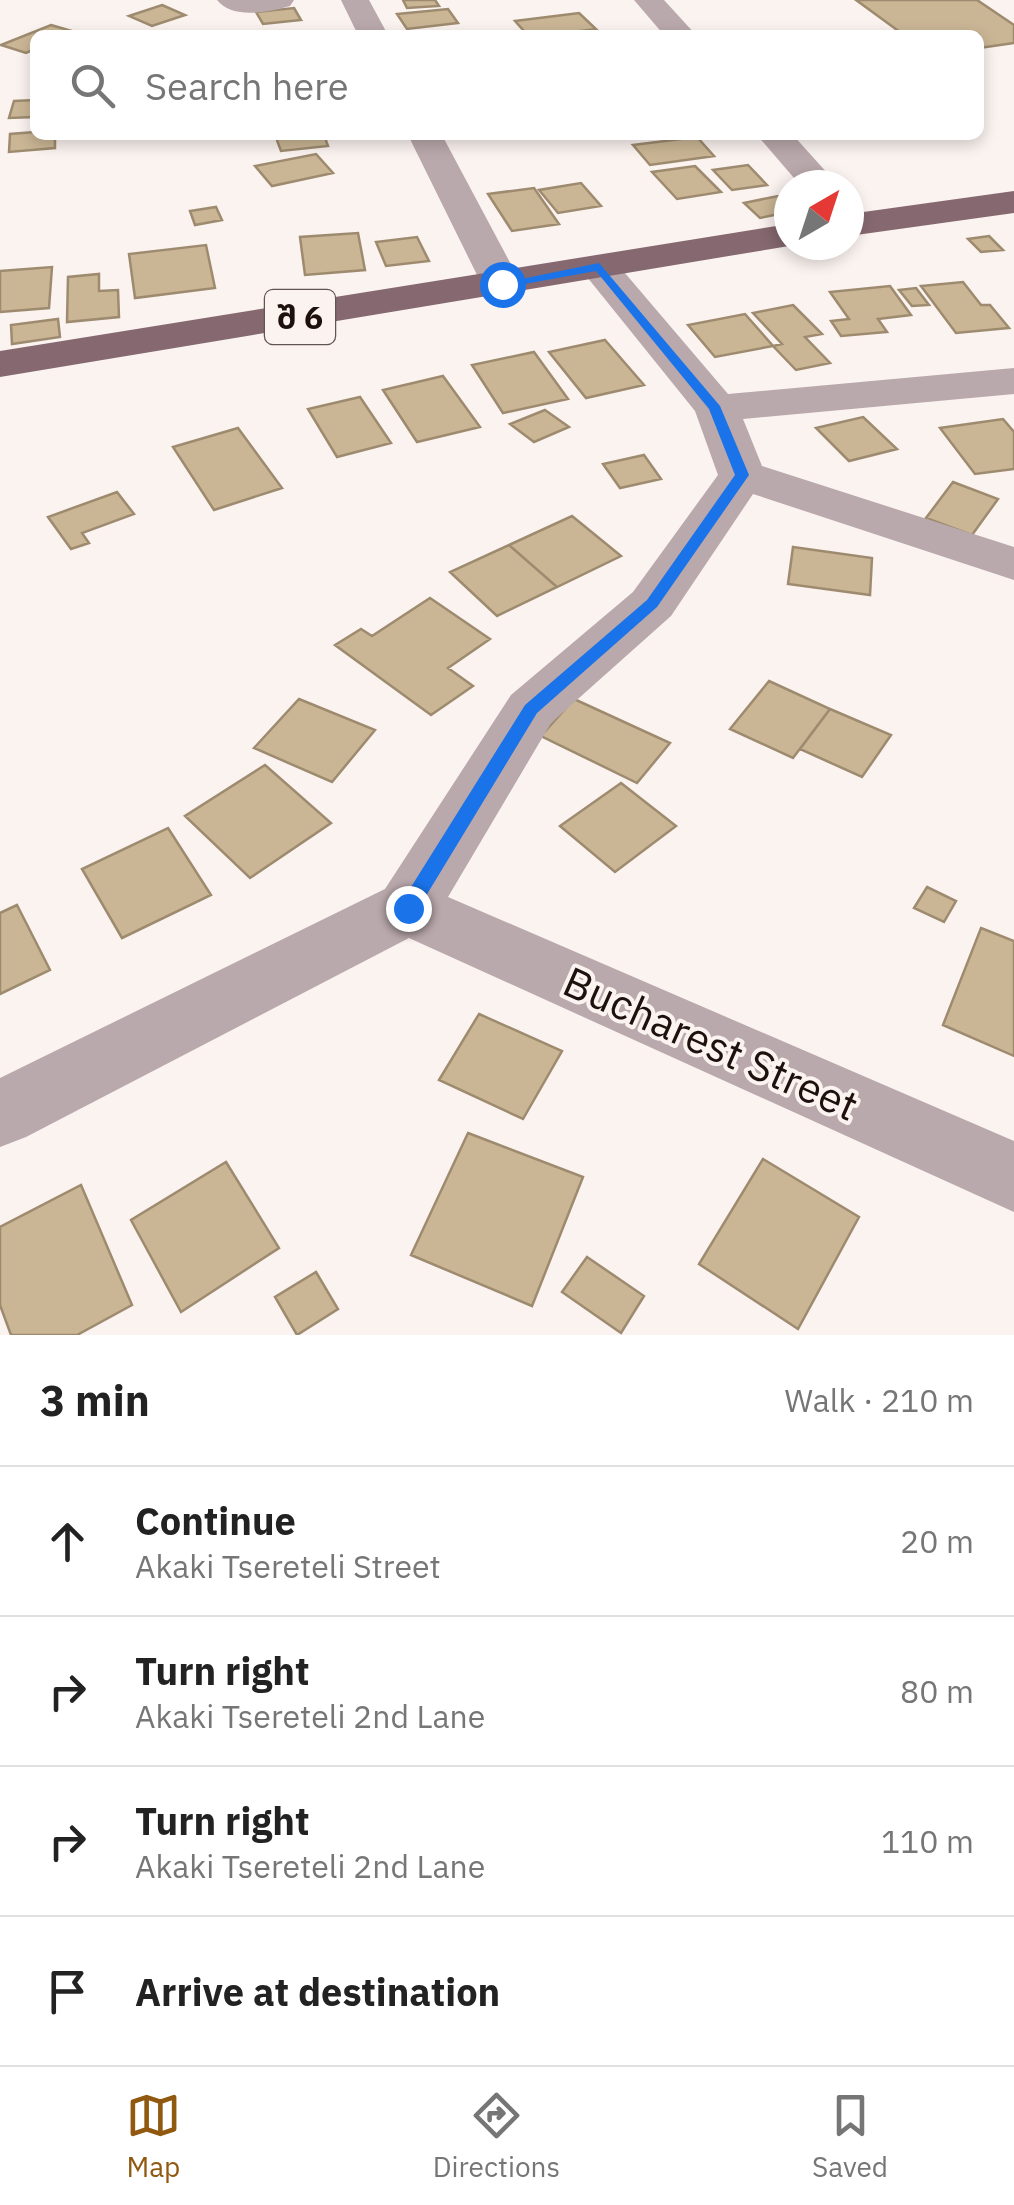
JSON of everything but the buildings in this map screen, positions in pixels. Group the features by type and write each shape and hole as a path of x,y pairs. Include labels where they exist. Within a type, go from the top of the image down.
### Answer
{"main road":[{"path":"864,221 1014,202"},
{"name":"შ 6","path":"0,364 774,238"}],"street":[{"path":"232,0 240,4 280,0"},
{"path":"355,0 370,30"},
{"path":"648,0 675,30"},
{"path":"428,140 502,284"},
{"path":"779,140 806,170"},
{"path":"599,267 716,408 742,475"},
{"path":"716,408 1014,381"},
{"path":"742,475 1014,564"},
{"path":"0,1114 408,908 531,709 652,604 742,475"},
{"name":"Bucharest Street","path":"408,908 1014,1177"}],"route":[{"path":"408,908 531,709 652,604 742,475 716,408 599,267 502,284"}]}
